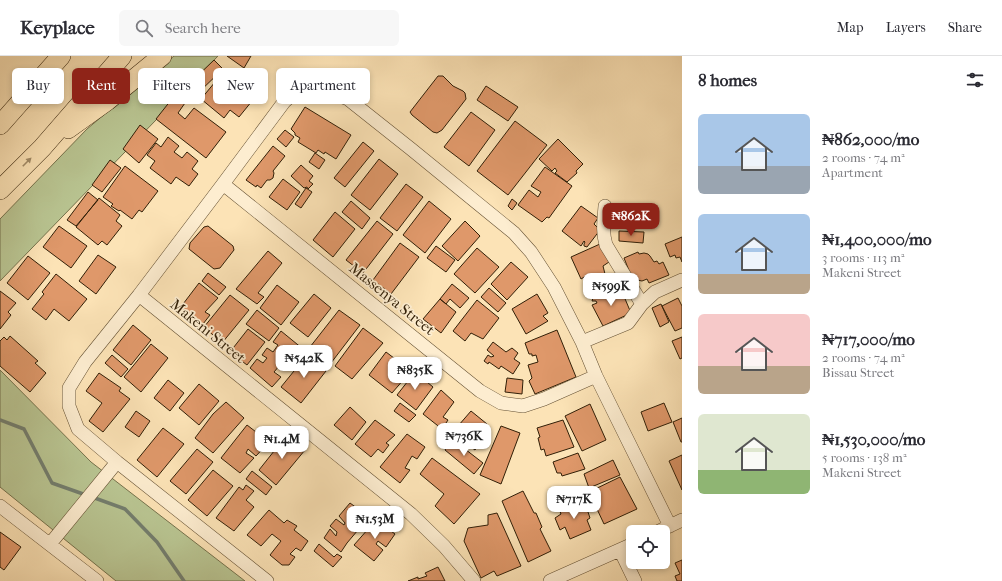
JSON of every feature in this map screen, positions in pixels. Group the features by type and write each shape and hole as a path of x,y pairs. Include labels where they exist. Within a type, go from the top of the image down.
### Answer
{"highway":[{"path":"5,120 43,56"},
{"path":"5,120 61,56"},
{"path":"0,190 42,148 122,56"},
{"path":"42,148 107,101 162,56"}],"street":[{"path":"267,581 116,462 78,429 69,406 69,388 85,362 223,184 284,102 295,92 305,88 323,90 348,99 514,233 531,252 554,287 582,342 596,376 670,525"},
{"name":"Massenya Street","path":"223,184 480,391 501,403 523,406 544,399 596,376"},
{"path":"605,206 603,228 606,245 642,304"},
{"path":"582,342 628,323 642,304 655,292 682,280"},
{"name":"Makeni Street","path":"138,295 411,514 444,546 474,581"},
{"path":"50,544 116,462"},
{"path":"0,506 97,581"},
{"path":"670,526 682,520"},
{"path":"550,581 626,547"},
{"path":"620,550 635,581"}],"green space":[{"path":"174,56 218,56 205,69 205,68 160,68"},
{"path":"138,86 138,104 171,104 0,281 0,219 87,129 117,104 130,104 130,93"},
{"path":"0,370 91,462 245,581 116,581 0,487"}],"building":[{"path":"227,56 251,56 244,68"},
{"path":"214,60 222,68 213,68 213,79 205,86 205,69"},
{"path":"438,76 443,76 453,86 463,91 466,99 442,130 437,133 433,132 410,112"},
{"path":"213,84 213,104 250,104 239,117 230,110 224,118 205,102 205,94"},
{"path":"486,86 518,107 508,121 477,100"},
{"path":"168,104 184,104 178,113 185,119 194,108 226,132 206,158 156,119"},
{"path":"305,107 351,135 336,159 325,152 324,154 318,150 316,153 298,142 300,138 295,135 291,129"},
{"path":"471,112 495,130 469,166 444,147"},
{"path":"515,121 547,145 508,195 477,171"},
{"path":"140,125 158,139 139,163 123,149"},
{"path":"285,130 294,137 286,147 277,139"},
{"path":"168,137 179,146 174,152 182,158 187,152 198,161 192,169 198,174 189,186 176,177 171,184 150,168 155,161 147,155 156,143 161,147"},
{"path":"558,139 583,164 576,171 577,173 567,182 555,173 557,171 555,168 552,171 539,159"},
{"path":"363,142 374,151 345,187 334,178"},
{"path":"273,146 285,156 273,171 273,178 267,180 261,188 257,185 256,187 246,180"},
{"path":"315,153 325,160 319,169 309,162"},
{"path":"379,159 398,174 370,210 351,195"},
{"path":"110,160 121,168 102,192 92,185"},
{"path":"301,165 313,176 309,181 313,184 308,189 307,187 304,188 291,176"},
{"path":"125,166 158,191 142,212 139,210 132,219 120,210 119,211 111,206 113,204 103,197"},
{"path":"545,167 572,186 549,218 547,217 542,222 518,205 529,190 538,197 541,192 531,186"},
{"path":"283,179 300,192 287,210 269,197"},
{"path":"406,184 423,197 397,231 380,218"},
{"path":"306,188 312,192 301,208 295,204"},
{"path":"88,192 98,200 76,226 67,220"},
{"path":"99,198 120,215 116,221 122,226 107,245 102,241 98,245 76,227"},
{"path":"512,199 517,203 512,210 508,206"},
{"path":"351,201 370,218 362,229 342,212"},
{"path":"429,201 451,219 425,253 403,235"},
{"path":"581,206 598,218 594,224 600,230 587,247 584,246 584,241 581,246 562,231"},
{"path":"335,212 355,229 333,257 313,240"},
{"path":"377,221 393,234 363,273 346,260"},
{"path":"465,221 480,236 458,261 442,246"},
{"path":"59,226 87,246 71,268 43,247"},
{"path":"208,226 233,246 234,250 220,268 214,269 189,249 190,243 204,227"},
{"path":"619,231 644,232 643,243 619,241"},
{"path":"682,237 682,262 680,257 676,258 675,255 670,257 665,244"},
{"path":"400,243 419,257 391,294 373,280"},
{"path":"600,244 609,262 603,266 605,274 587,283 584,281 587,278 586,276 581,279 571,257"},
{"path":"436,246 455,260 446,272 427,258"},
{"path":"477,248 499,267 475,293 454,274"},
{"path":"268,251 282,263 258,293 264,297 257,304 236,289"},
{"path":"638,252 639,254 648,254 654,262 657,261 659,264 663,262 669,275 649,283 647,279 642,281 637,280 636,277 632,278 624,258"},
{"path":"98,255 116,267 96,294 79,281"},
{"path":"28,256 50,273 28,300 7,283"},
{"path":"511,262 528,277 507,300 491,284"},
{"path":"208,273 226,287 219,295 202,281"},
{"path":"56,274 87,299 69,321 54,309 46,320 32,309 44,294 42,292"},
{"path":"199,283 218,298 205,312 210,315 203,324 199,321 196,324 189,317 187,321 181,315 185,311 180,308"},
{"path":"452,284 469,298 460,308 450,299 446,304 440,299"},
{"path":"277,285 299,302 281,325 260,308"},
{"path":"489,288 506,303 498,312 481,297"},
{"path":"611,289 616,296 623,294 631,313 603,326 592,305 597,303 596,301 592,301 593,298"},
{"path":"0,291 16,303 8,312 11,315 0,329"},
{"path":"314,294 331,308 308,337 290,323"},
{"path":"537,294 548,313 543,316 548,321 526,334 512,309"},
{"path":"230,295 249,310 222,343 204,327"},
{"path":"678,298 682,306 682,328 675,331 662,306"},
{"path":"440,299 456,312 441,333 423,319"},
{"path":"477,300 499,318 483,339 471,333 465,341 453,331"},
{"path":"661,304 669,322 660,327 652,308"},
{"path":"257,310 279,328 269,341 246,324"},
{"path":"339,310 360,325 331,363 310,347"},
{"path":"133,325 151,340 131,365 113,350"},
{"path":"363,328 383,343 352,379 335,366"},
{"path":"248,329 265,342 247,365 230,352"},
{"path":"557,330 576,377 535,394 529,381 532,378 528,365 538,362 536,355 532,356 532,354 529,354 525,343"},
{"path":"281,331 303,349 294,359 289,354 286,358 291,363 285,370 280,365 274,372 281,377 272,387 250,368 257,359 263,363 267,358 262,355 267,348 273,352 278,345 273,342"},
{"path":"10,336 38,361 35,363 46,373 30,392 0,366 0,341 4,337 7,340"},
{"path":"682,337 682,358 680,359 672,341"},
{"path":"493,342 506,352 512,348 518,353 514,359 520,363 513,374 501,366 499,369 489,362 488,364 484,361 488,355 491,357 494,356 487,350"},
{"path":"151,344 168,358 141,392 124,377"},
{"path":"386,352 411,371 392,393 369,375"},
{"path":"112,355 128,369 121,377 105,363"},
{"path":"307,355 326,371 301,403 281,387"},
{"path":"415,372 433,387 416,410 397,395"},
{"path":"99,373 121,388 119,391 130,399 103,432 89,421 102,403 86,391"},
{"path":"507,378 523,380 522,394 505,392"},
{"path":"168,380 184,393 170,411 154,398"},
{"path":"199,384 219,401 199,425 179,408"},
{"path":"441,390 454,402 443,417 448,420 442,429 423,414"},
{"path":"226,402 244,418 213,453 195,438 213,414"},
{"path":"400,403 416,415 409,422 394,411"},
{"path":"664,403 672,422 648,431 641,412"},
{"path":"590,404 606,440 582,451 565,416"},
{"path":"350,407 366,422 352,440 334,425"},
{"path":"136,411 150,421 139,437 125,427"},
{"path":"471,411 487,424 479,433 485,436 475,450 452,433"},
{"path":"682,418 682,442 681,442 673,422"},
{"path":"375,420 395,435 386,443 389,445 383,453 378,449 371,457 355,444"},
{"path":"563,420 574,447 546,456 544,449 541,450 538,438 540,437 537,428"},
{"path":"247,425 269,442 256,456 248,449 246,453 254,458 240,473 221,458"},
{"path":"501,426 520,433 501,484 480,475"},
{"path":"163,428 184,444 157,477 137,460"},
{"path":"407,434 425,447 417,459 412,456 405,468 410,470 400,483 380,467"},
{"path":"286,436 305,450 276,485 259,470"},
{"path":"452,439 483,463 474,474 445,450"},
{"path":"197,449 213,462 186,494 170,481"},
{"path":"578,453 585,469 562,476 561,473 557,473 553,462"},
{"path":"682,455 682,490 669,461"},
{"path":"432,458 480,494 454,524 435,506 444,494 420,474"},
{"path":"613,460 620,475 589,488 584,474"},
{"path":"213,470 233,486 207,516 188,500"},
{"path":"252,471 272,487 266,495 246,479"},
{"path":"620,477 637,509 604,524 589,492"},
{"path":"246,485 254,491 246,500 254,507 234,531 216,518 239,487 243,490"},
{"path":"523,491 534,513 536,513 542,527 540,529 551,551 528,562 502,501"},
{"path":"576,502 579,508 586,506 590,518 587,520 591,530 570,539 565,527 560,530 555,518 561,514 559,509"},
{"path":"350,503 369,517 341,552 324,538 330,529 336,536 337,532 330,526 336,519 344,525 345,523 339,516"},
{"path":"269,510 284,523 287,520 297,526 294,530 308,541 301,551 296,548 290,554 295,557 289,565 282,565 270,555 281,541 272,534 261,546 247,535"},
{"path":"497,513 521,566 497,576 494,571 481,578 464,541 468,528 488,525 488,515"},
{"path":"376,520 395,534 386,547 378,541 376,544 383,550 374,561 354,545"},
{"path":"0,532 21,547 4,570 0,567"},
{"path":"319,544 334,557 337,554 342,557 333,567 314,551"},
{"path":"682,560 682,581 677,581 675,576 680,574 675,563"},
{"path":"438,567 445,581 408,581 418,577 418,579 427,576 425,573"}],"waterway":[{"path":"0,420 24,429 52,483 86,495"},
{"path":"92,497 125,509 157,542 184,581"}]}
